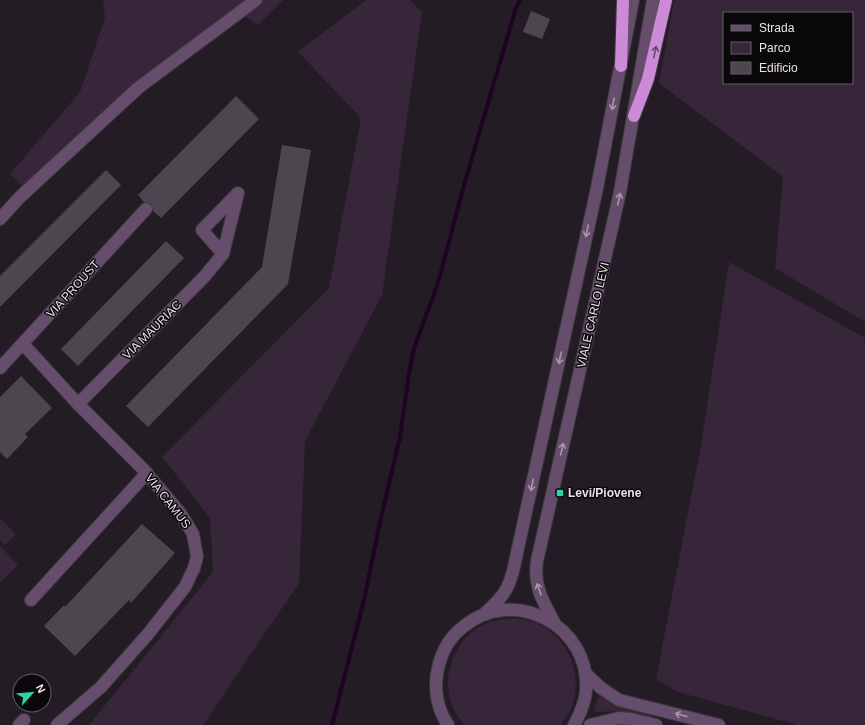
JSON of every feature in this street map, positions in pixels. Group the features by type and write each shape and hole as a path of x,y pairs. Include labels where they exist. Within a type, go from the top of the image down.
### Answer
{"highway":[{"path":"621,66 623,0"},
{"path":"634,116 648,79 666,0"}],"street":[{"path":"0,219 20,197 138,88 256,0"},
{"name":"VIALE CARLO LEVI","path":"483,614 504,594 509,585 513,571 597,188 633,0"},
{"name":"VIALE CARLO LEVI","path":"555,624 538,589 536,575 537,561 612,231 634,116 653,0"},
{"name":"VIA PROUST","path":"0,368 146,209"},
{"name":"VIA MAURIAC","path":"78,404 204,277 223,254"},
{"name":"VIA CAMUS","path":"23,344 78,404 147,473 181,514 193,534 197,557 194,568 184,587 148,634 101,687 56,725"},
{"path":"31,600 147,473"},
{"path":"448,725 438,704 436,689 436,673 440,658 447,644 457,632 469,622 483,614 505,610 528,611 542,616 555,624 566,634 575,646 585,673 586,690 582,708 574,725"},
{"path":"585,673 601,688 619,700 719,725"},
{"path":"590,725 619,718 631,719 656,725"}],"green space":[{"path":"103,0 283,0 258,25 240,13 169,66 27,191 10,174 80,92 105,17"},
{"path":"366,0 410,0 422,12 382,295 305,441 299,583 203,725 89,725 213,572 210,518 162,457 329,288 361,118 298,52"},
{"path":"674,0 865,0 865,322 775,268 783,177 659,83"},
{"path":"729,262 865,338 865,725 797,725 678,692 656,679 701,445"},
{"path":"0,518 16,534 5,545 0,541"},
{"path":"0,546 18,565 0,583"},
{"path":"511,618 530,620 544,627 555,635 570,656 576,681 575,694 572,707 561,725 464,725 454,710 448,684 449,671 453,658 459,647 477,628 489,622"},
{"path":"600,696 611,702 654,714 652,717 620,711 596,712 594,710 597,699"}],"building":[{"path":"531,11 550,19 542,39 523,32"},
{"path":"236,96 259,119 161,218 153,211 151,204 144,202 138,195"},
{"path":"282,145 311,150 288,284 148,427 126,406 262,267"},
{"path":"106,170 121,185 0,307 0,276"},
{"path":"166,241 184,258 78,366 61,349"},
{"path":"21,376 52,408 25,434 28,437 7,459 0,452 0,397"},
{"path":"142,524 175,553 131,603 129,600 75,656 44,626 64,605 65,607"}],"waterway":[{"path":"332,725 364,600 400,437 414,348 438,283 464,185 515,11 520,0"}],"place":[{"name":"Levi/Piovene","path":"560,493"}]}
